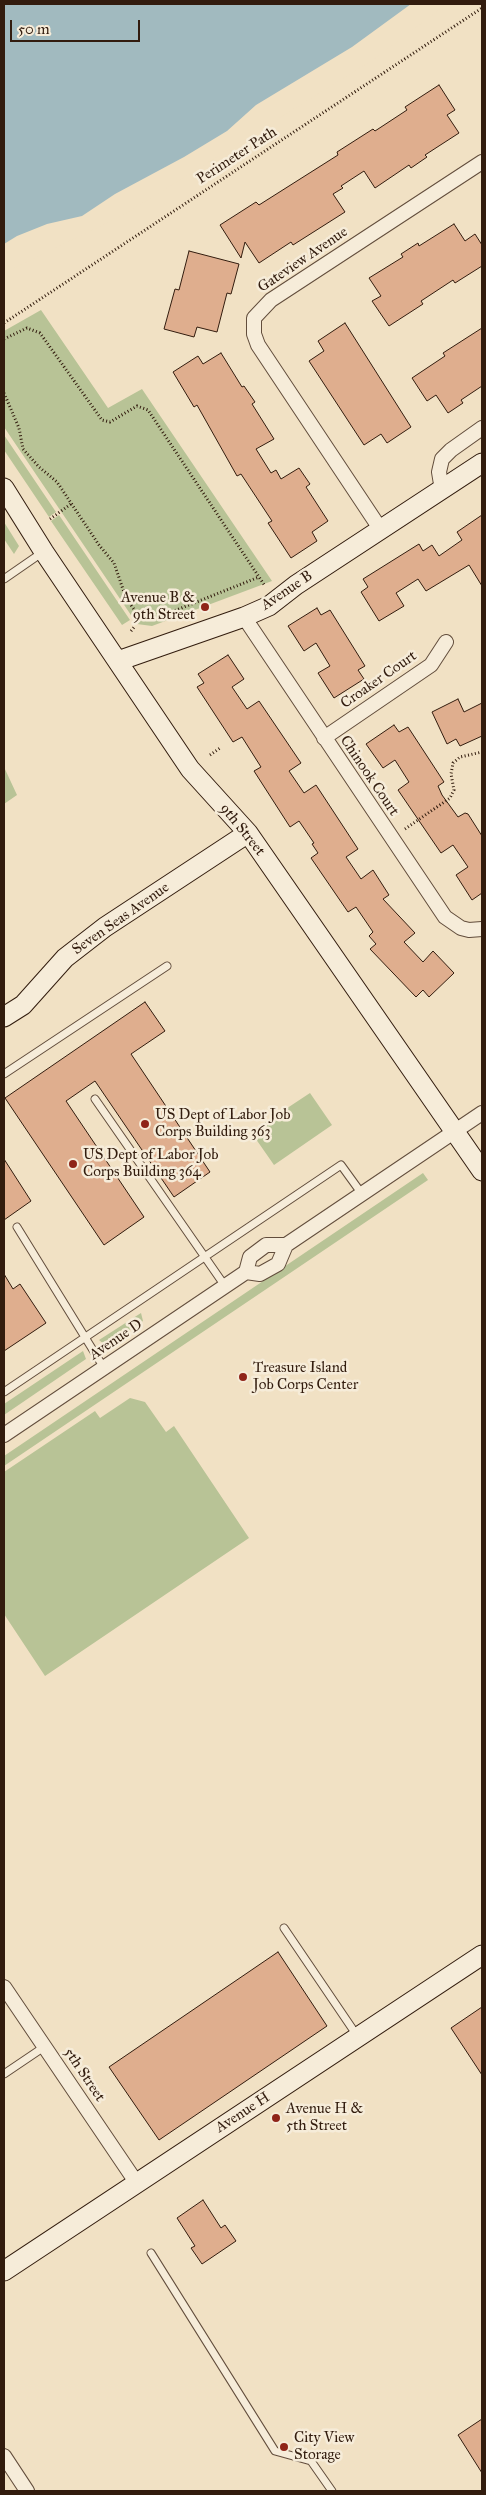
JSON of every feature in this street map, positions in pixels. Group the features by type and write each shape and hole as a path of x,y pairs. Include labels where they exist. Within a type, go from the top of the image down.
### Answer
{"street":[{"name":"Gateview Avenue","path":"381,530 258,345 254,334 254,318 271,300 482,162"},
{"path":"442,490 439,472 442,460 451,450 482,428"},
{"name":"Avenue B","path":"118,661 244,617 268,606 296,585 482,464"},
{"name":"9th Street","path":"4,488 44,552 190,769 248,834 456,1130 482,1171"},
{"name":"Chinook Court","path":"244,617 324,738 451,923 469,930 482,929"},
{"name":"Croaker Court","path":"324,738 431,665 446,642"},
{"name":"Seven Seas Avenue","path":"4,1018 23,1005 65,958 104,927 248,834"},
{"name":"Avenue D","path":"246,1272 260,1274 278,1264 286,1245 482,1112"},
{"name":"Avenue D","path":"4,1435 246,1272 250,1257 266,1245 286,1245"},
{"name":"Avenue H","path":"4,2271 482,1955"},
{"name":"5th Street","path":"4,1987 136,2182"},
{"path":"4,2456 27,2491"}],"lane":[{"path":"4,579 44,552"},
{"path":"4,1074 167,966"},
{"path":"94,1099 225,1286"},
{"path":"4,1392 341,1165 362,1194"},
{"path":"17,1228 104,1368"},
{"path":"284,1928 359,2037"},
{"path":"4,2074 44,2047"},
{"path":"151,2253 276,2452 311,2461 332,2491"}],"path":[{"name":"Perimeter Path","path":"4,323 482,8"},
{"path":"4,339 27,328 40,333 102,420 114,420 129,408 137,406 148,410 265,586"},
{"path":"4,393 19,428 23,449 39,467 57,482 99,545 114,563 126,598 141,618 154,619 259,576"},
{"path":"50,518 71,504"},
{"path":"131,631 135,626"},
{"path":"210,754 220,748"},
{"path":"392,838 450,798 454,790 451,768 456,759 482,752"}],"green space":[{"path":"41,310 108,408 142,389 272,581 152,626 137,624 4,427 4,331"},
{"path":"4,435 56,512 49,517 4,450"},
{"path":"59,515 130,620 122,625 51,521"},
{"path":"4,522 19,546 14,554 4,539"},
{"path":"4,767 17,795 4,804"},
{"path":"310,1093 332,1125 274,1165 251,1132"},
{"path":"423,1173 428,1180 4,1466 4,1456"},
{"path":"141,1313 143,1321 106,1346 99,1340"},
{"path":"83,1351 86,1359 4,1415 4,1404"},
{"path":"130,1398 145,1402 166,1432 174,1426 249,1538 45,1676 4,1614 4,1472 95,1411 100,1418"}],"water":[{"path":"4,4 444,4 4,270"}],"pier":[{"path":"411,4 447,4 374,59 125,214 4,273 4,244 17,236 47,224 82,216 115,194 184,157 227,131 256,105 352,47"}],"building":[{"path":"439,85 455,110 447,115 459,133 425,155 427,157 411,168 409,165 375,188 364,171 341,186 343,188 333,194 345,212 293,245 291,242 259,263 245,242 241,258 220,225 256,202 259,205 338,155 337,152 373,129 375,131 407,110 405,107"},
{"path":"454,224 465,241 475,234 482,245 482,266 455,283 453,280 421,301 423,304 389,326 372,301 381,296 369,278 403,257 401,254 418,243 419,246"},
{"path":"189,251 239,264 231,294 227,293 217,332 197,327 194,337 164,329 175,289 179,290"},
{"path":"345,323 411,427 387,443 381,434 364,445 309,361 324,351 318,341"},
{"path":"482,328 482,386 461,400 463,403 448,413 436,395 427,401 412,378 445,356 443,353"},
{"path":"221,353 242,387 244,386 255,402 252,404 274,439 256,449 271,473 276,470 281,479 299,468 310,484 306,487 328,521 312,532 317,541 291,558 268,523 272,521 241,474 237,476 197,405 194,407 173,372 198,356 203,364"},
{"path":"482,515 482,586 469,565 426,591 418,579 396,593 404,606 379,621 361,592 368,587 363,579 419,544 423,551 432,545 439,556 462,540 457,532"},
{"path":"317,608 321,615 330,610 365,666 358,670 364,679 334,698 318,673 330,666 316,643 304,651 288,626"},
{"path":"228,655 244,679 232,687 247,709 259,701 301,763 289,771 304,793 316,785 358,849 346,857 361,879 373,870 389,895 383,899 415,933 404,942 423,962 433,951 454,973 429,997 423,990 416,997 370,949 376,944 369,936 373,932 356,907 348,912 311,858 318,853 312,844 314,843 299,821 290,827 254,771 261,767 242,737 233,742 197,687 204,683 198,674"},
{"path":"458,699 464,712 482,703 482,736 460,746 456,739 447,744 432,712"},
{"path":"394,725 399,732 408,727 444,782 438,786 442,795 458,817 465,813 468,814 482,836 482,893 472,900 456,875 468,867 453,845 441,853 398,790 409,782 395,760 383,768 366,744"},
{"path":"145,1002 165,1031 131,1054 210,1172 174,1197 95,1081 66,1101 144,1217 104,1245 5,1098"},
{"path":"4,1159 31,1201 4,1220"},
{"path":"4,1274 13,1289 20,1284 46,1323 4,1351"},
{"path":"278,1952 327,2026 159,2140 109,2067"},
{"path":"482,2007 482,2075 451,2028"},
{"path":"203,2200 221,2228 225,2225 236,2241 202,2264 191,2248 195,2246 177,2218"},
{"path":"482,2419 482,2473 458,2435"}],"place":[{"name":"Avenue B & 9th Street","path":"205,607"},
{"name":"US Dept of Labor Job Corps Building 363","path":"145,1124"},
{"name":"US Dept of Labor Job Corps Building 364","path":"73,1164"},
{"name":"Treasure Island Job Corps Center","path":"243,1377"},
{"name":"Avenue H & 5th Street","path":"276,2118"},
{"name":"City View Storage","path":"284,2447"}]}
